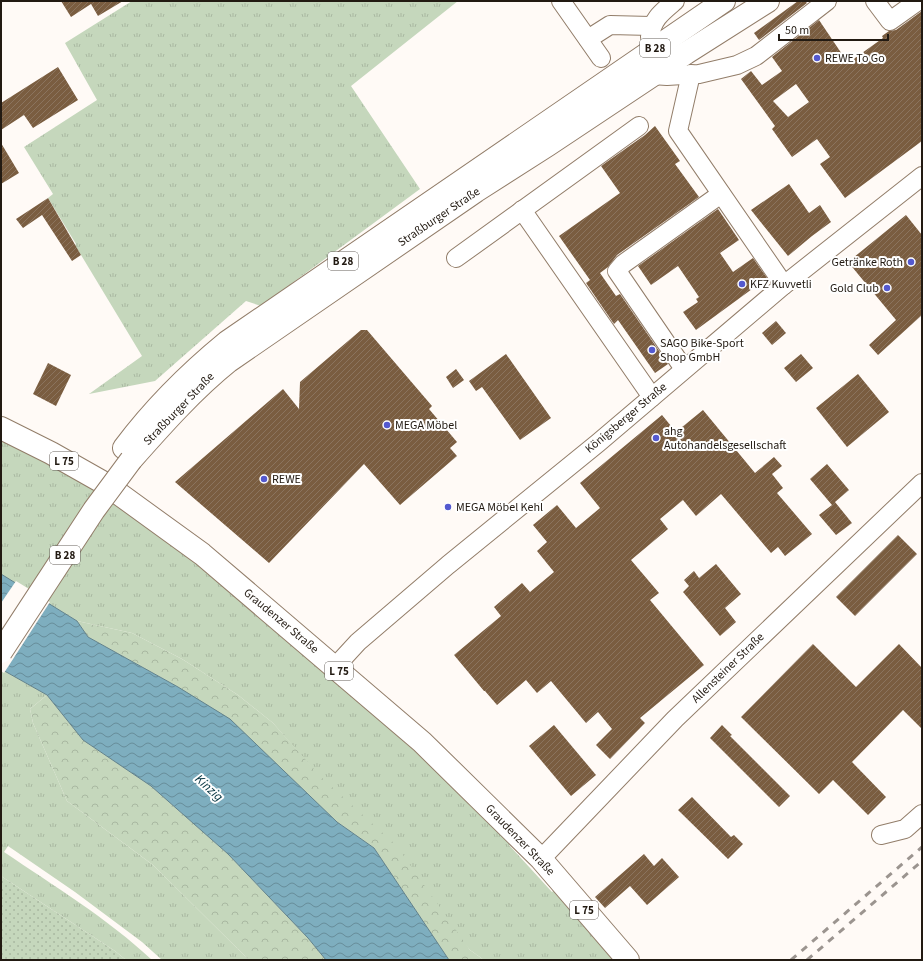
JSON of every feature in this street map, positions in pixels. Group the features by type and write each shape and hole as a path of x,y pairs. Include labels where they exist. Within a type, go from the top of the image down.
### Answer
{"main road":[{"name":"Straßburger Straße","path":"126,456 142,424 172,391 227,342 724,1"},
{"name":"Straßburger Straße","path":"126,456 212,374 229,361 399,243 652,75 768,1"},
{"name":"Graudenzer Straße","path":"1,428 104,483 202,554 422,742 541,859 628,960"},
{"name":"B 28","path":"1,628 83,503 126,456"},
{"name":"B 28","path":"1,652 94,510 126,456"}],"street":[{"path":"561,1 601,58"},
{"path":"650,51 651,26 664,10 675,1"},
{"path":"652,75 667,76 699,74 737,65 756,56 827,1"},
{"path":"875,1 890,21 918,1"},
{"path":"588,39 610,25 651,26"},
{"path":"691,74 678,131 784,285"},
{"path":"456,258 640,126"},
{"name":"Königsberger Straße","path":"335,667 364,637 784,285 922,176"},
{"path":"684,369 617,271 623,264 721,194"},
{"path":"522,210 652,397"},
{"name":"Allensteiner Straße","path":"541,859 675,718 918,493"},
{"path":"881,835 905,829 922,814"}],"green space":[{"path":"132,1 458,1 351,86 420,189 261,306 246,301 155,381 89,394 142,356 48,198 53,194 24,147 97,100 65,43"},
{"path":"1,437 93,489 195,560 372,707 511,838 509,845 552,892 557,888 620,960 484,960 470,950 273,723 238,695 182,659 132,633 77,621 1,574"},
{"path":"77,621 132,633 182,659 238,695 273,723 321,777 396,845 470,950 484,960 449,960 374,848 337,822 178,687 88,637"},
{"path":"1,669 47,695 30,709 33,723 67,801 153,865 249,960 162,960 142,942 75,892 8,846 4,852 99,916 152,960 126,960 115,951 1,876"},
{"path":"47,695 83,740 151,786 228,854 308,938 326,960 249,960 153,865 67,801 33,723 30,709"},
{"path":"1,876 115,951 126,960 1,960"}],"water":[{"name":"Kinzig","path":"1,574 77,621 88,637 178,687 230,719 337,822 374,848 449,960 326,960 308,938 228,854 151,786 83,740 47,695 1,669"}],"pier":[{"path":"16,581 50,602 4,673 1,671 1,603"}],"building":[{"path":"61,1 123,1 98,16 91,4 71,17"},
{"path":"798,1 805,1 807,3 759,40 754,33"},
{"path":"922,11 922,141 845,198 820,164 830,157 817,139 792,157 772,129 775,126 741,79 751,71 762,85 782,71 772,57 819,20 848,63 883,38 882,36 889,31 896,30","holes":["796,84 809,102 788,117 773,101"]},
{"path":"58,67 78,100 33,128 24,115 1,130 1,103"},
{"path":"655,126 680,161 675,164 699,197 617,255 608,267 600,273 616,296 620,294 668,364 655,373 618,320 614,324 586,283 590,280 559,236 620,193 601,166 645,135"},
{"path":"1,143 19,173 1,184"},
{"path":"789,184 809,213 820,205 831,222 788,256 751,210"},
{"path":"48,198 81,255 72,261 42,215 23,228 16,219"},
{"path":"718,209 739,240 720,253 733,272 753,258 767,278 696,330 683,312 698,302 696,299 699,297 678,266 651,285 638,266"},
{"path":"906,215 922,235 922,315 878,355 869,345 896,320 848,262"},
{"path":"776,321 786,333 772,345 762,333"},
{"path":"361,330 367,330 432,406 429,409 457,442 450,448 457,456 400,505 364,464 269,563 175,482 283,389 299,409 300,382"},
{"path":"506,354 551,418 520,440 482,387 476,391 469,381"},
{"path":"801,354 813,368 796,382 784,368"},
{"path":"48,363 71,375 56,406 33,394"},
{"path":"456,369 464,380 453,388 446,377"},
{"path":"858,374 889,412 847,447 816,408"},
{"path":"703,410 755,473 774,457 782,466 772,474 783,488 777,493 812,534 785,556 778,547 771,553 721,494 696,516 683,500 660,519 668,529 631,560 659,593 650,600 704,665 640,718 645,723 610,759 596,745 612,729 598,712 586,723 551,681 537,693 526,680 497,705 454,655 501,616 494,607 522,583 530,592 554,572 537,551 547,542 533,525 557,505 576,528 600,508 580,483 662,415 676,432"},
{"path":"827,464 849,490 835,502 852,523 836,535 819,515 832,505 810,479"},
{"path":"898,535 917,554 855,616 836,597"},
{"path":"716,564 741,594 725,608 736,622 720,636 683,592 689,586 684,580 694,571 699,578"},
{"path":"813,644 856,687 899,644 922,668 922,729 903,710 852,762 886,797 868,815 833,780 819,794 741,717"},
{"path":"554,725 596,775 571,796 529,746"},
{"path":"722,725 732,735 730,736 790,796 779,807 710,738"},
{"path":"692,797 731,837 734,835 743,844 728,859 678,810"},
{"path":"644,854 654,866 662,858 679,877 647,905 630,886 605,908 595,897"}],"railway":[{"path":"791,960 922,847"},
{"path":"807,960 922,861"}],"place":[{"name":"REWE To Go","path":"817,58"},
{"name":"Getränke Roth","path":"911,262"},
{"name":"KFZ Kuvvetli","path":"742,284"},
{"name":"Gold Club","path":"887,288"},
{"name":"SAGO Bike-Sport Shop GmbH","path":"652,350"},
{"name":"MEGA Möbel","path":"387,425"},
{"name":"ahg Autohandelsgesellschaft","path":"656,438"},
{"name":"REWE","path":"264,479"},
{"name":"MEGA Möbel Kehl","path":"448,507"}]}
